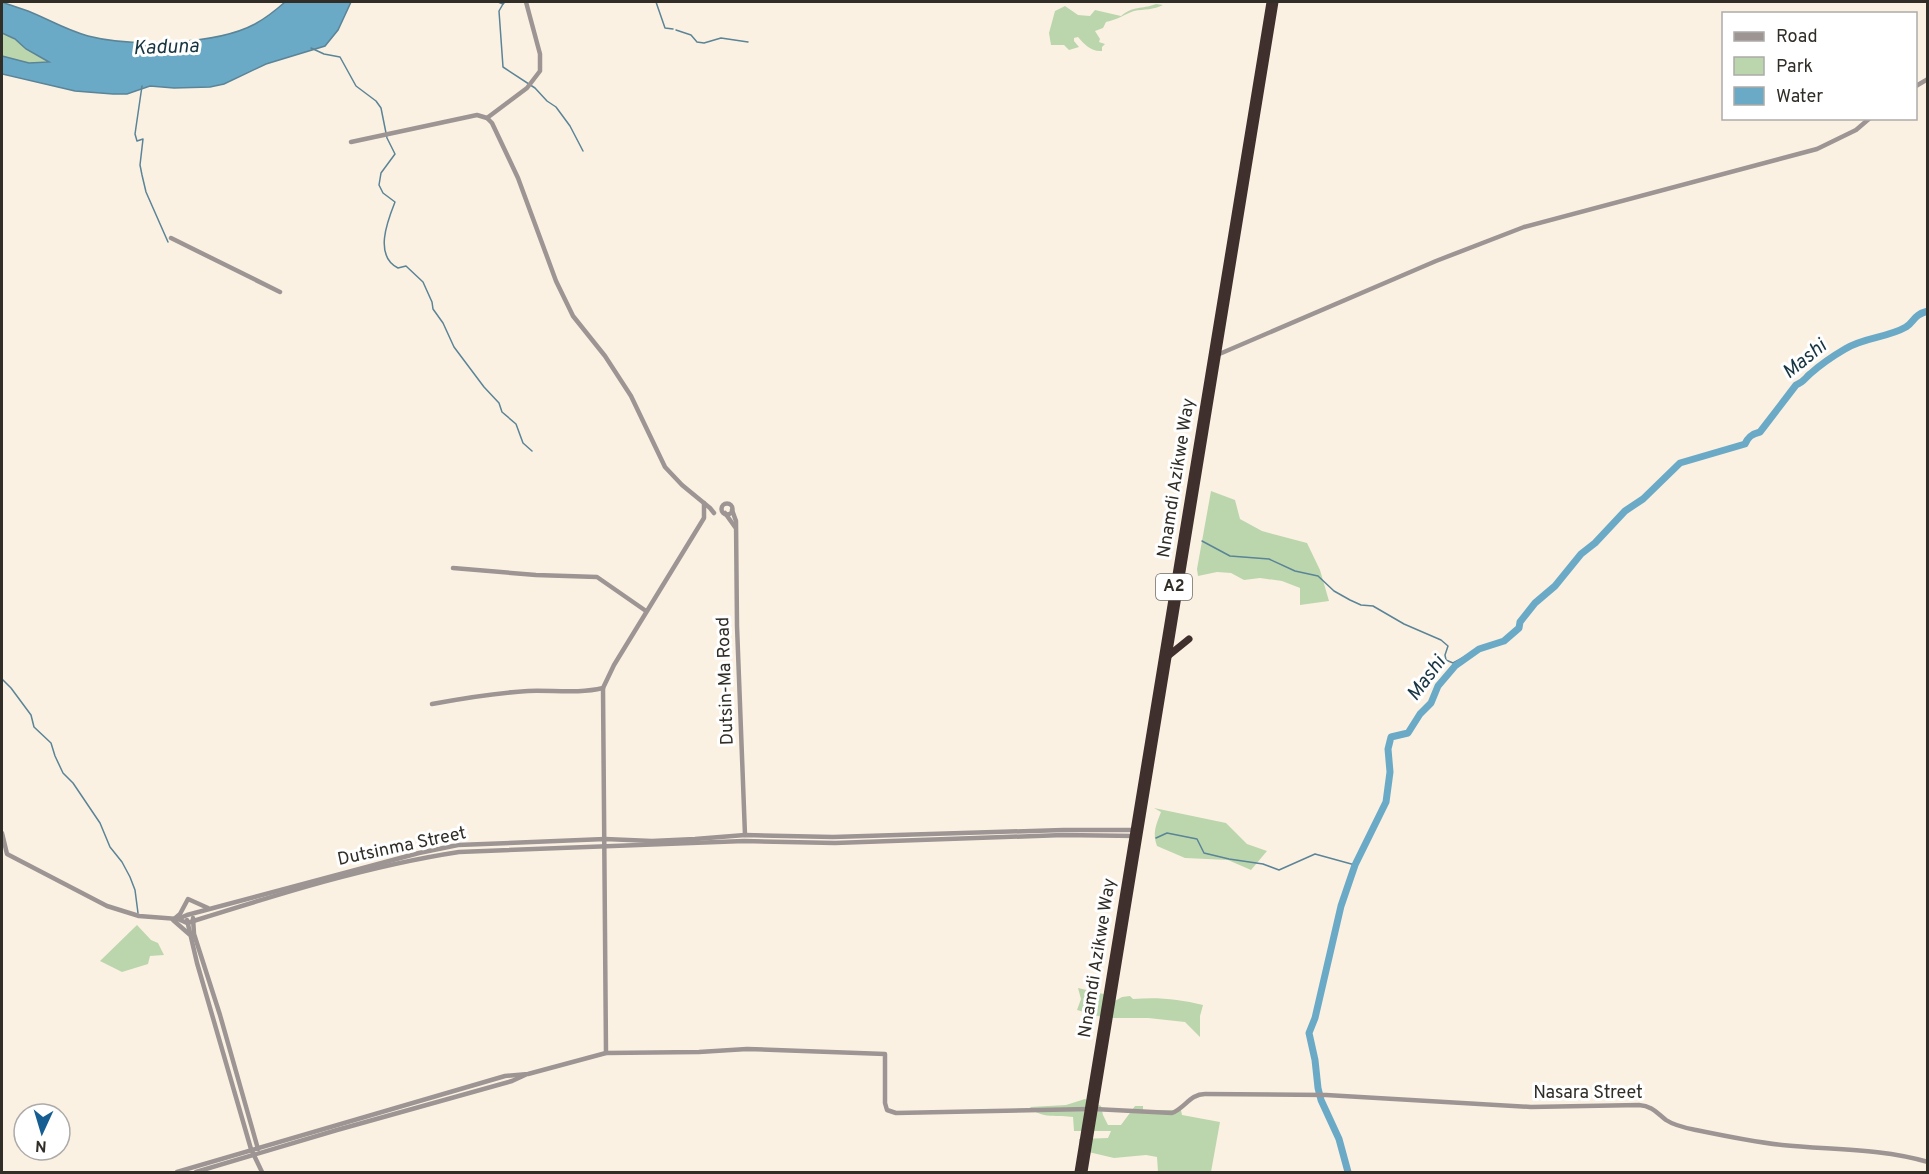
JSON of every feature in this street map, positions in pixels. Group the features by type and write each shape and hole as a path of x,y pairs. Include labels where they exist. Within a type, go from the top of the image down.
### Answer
{"highway":[{"name":"Nnamdi Azikwe Way","path":"1078,1173 1091,1109 1270,2"},
{"name":"Nnamdi Azikwe Way","path":"1136,833 1168,656 1275,2"},
{"path":"1168,656 1189,639"},
{"name":"Nnamdi Azikwe Way","path":"1084,1173 1091,1109"}],"street":[{"path":"487,118 529,86 540,71 541,61 526,2"},
{"path":"351,142 477,115 487,118 492,123 518,178 569,310 631,396 665,467 714,513"},
{"path":"1217,355 1436,261 1524,227 1817,149 1856,130 1868,120"},
{"path":"171,238 280,292"},
{"path":"703,501 705,515"},
{"path":"177,1173 505,1076 528,1074 606,1053 603,688 646,611 705,515 710,508 730,504 732,510 729,514 705,515"},
{"path":"723,506 724,513 735,527"},
{"name":"Dutsin-Ma Road","path":"732,510 735,517 745,838"},
{"path":"453,568 597,578 646,611"},
{"path":"432,704 482,694 589,691 603,688"},
{"path":"745,838 1063,830 1136,833"},
{"name":"Dutsinma Street","path":"2,833 7,854 16,861 107,906 139,916 187,922 339,879 426,857 459,852 605,845 656,846 745,838"},
{"name":"Dutsinma Street","path":"176,919 453,846 605,839 652,841 745,838"},
{"path":"192,934 176,919 188,899 208,909"},
{"path":"192,934 193,913"},
{"path":"187,915 187,922 262,1173"},
{"path":"192,934 202,918"},
{"name":"Nasara Street","path":"606,1053 747,1049 885,1054 885,1103 887,1110 896,1113 1091,1109 1172,1113 1198,1094 1312,1094 1531,1107 1639,1105 1653,1108 1666,1120 1694,1130 1780,1145 1878,1152 1928,1162"},
{"path":"196,1173 255,1151"}],"green space":[{"path":"1156,4 1163,5 1131,12 1114,20 1106,22 1103,28 1095,31 1100,39 1099,42 1105,44 1102,51 1091,49 1078,37 1074,38 1074,41 1079,47 1069,50 1064,45 1051,45 1049,33 1055,11 1065,6 1078,15 1090,16 1095,10 1121,16 1134,9"},
{"path":"2,33 49,60 48,63 29,63 2,56"},
{"path":"1211,491 1235,500 1240,519 1262,531 1307,543 1320,570 1329,601 1300,605 1300,588 1282,581 1260,578 1244,580 1231,573 1217,572 1198,576 1197,569"},
{"path":"1154,808 1226,823 1247,844 1267,851 1251,870 1228,860 1185,858 1157,846 1155,833 1161,812"},
{"path":"137,925 151,940 158,943 164,955 150,956 148,964 122,972 100,961"},
{"path":"1078,988 1112,996 1113,1002 1130,996 1133,999 1168,999 1203,1005 1200,1016 1200,1037 1185,1022 1148,1018 1105,1018 1077,1010 1081,999"},
{"path":"1085,1099 1101,1106 1108,1125 1121,1125 1135,1106 1143,1106 1143,1110 1181,1110 1182,1115 1220,1122 1211,1172 1158,1172 1157,1157 1146,1155 1114,1158 1080,1150 1079,1139 1108,1138 1111,1131 1074,1131 1073,1117 1044,1115 1030,1107 1066,1105"}],"water":[{"name":"Kaduna","path":"2,2 88,36 106,40 149,43 196,40 238,31 259,22 285,2 351,2 338,30 325,46 266,64 224,84 210,87 174,88 150,86 127,94 113,94 75,91 2,74 2,56 29,63 49,62 2,33"}],"waterway":[{"path":"498,2 503,4 505,2"},
{"path":"656,2 665,28 673,29"},
{"path":"503,4 499,11 503,67 535,88 556,107 570,126 583,151"},
{"path":"676,30 691,35 697,42 704,43 721,38 748,42"},
{"path":"311,48 324,54 340,57 356,86 376,101 381,108 387,138 395,154 381,173 379,185 383,193 395,202 384,238 386,255 391,263 398,268 406,266 423,282 433,309 443,323 454,347 499,403 502,412 516,424 523,443 532,451"},
{"path":"142,86 135,134 137,141 143,139 140,165 146,192 168,242"},
{"name":"Mashi","path":"1348,1172 1339,1139 1321,1100 1309,1033 1315,1018 1341,906 1355,865 1386,802 1390,772 1388,749 1391,737 1408,733 1420,714 1431,703 1438,686 1455,666 1479,649 1504,641 1519,628 1520,622 1535,603 1555,586 1581,554 1595,543 1625,511 1643,499 1680,463 1745,444 1747,439 1760,432 1796,385 1822,364 1852,345 1906,327 1917,316 1928,311"},
{"path":"1202,541 1230,556 1269,559 1295,571 1318,576 1334,591 1350,600 1361,605 1373,606 1404,624 1441,640 1448,646 1446,660 1453,663 1479,649"},
{"path":"2,679 31,715 34,727 51,743 63,773 73,783 100,823 110,847 130,877 135,890 138,913"},
{"path":"1156,838 1167,833 1197,839 1204,853 1263,864 1279,870 1315,854 1355,865"}]}
